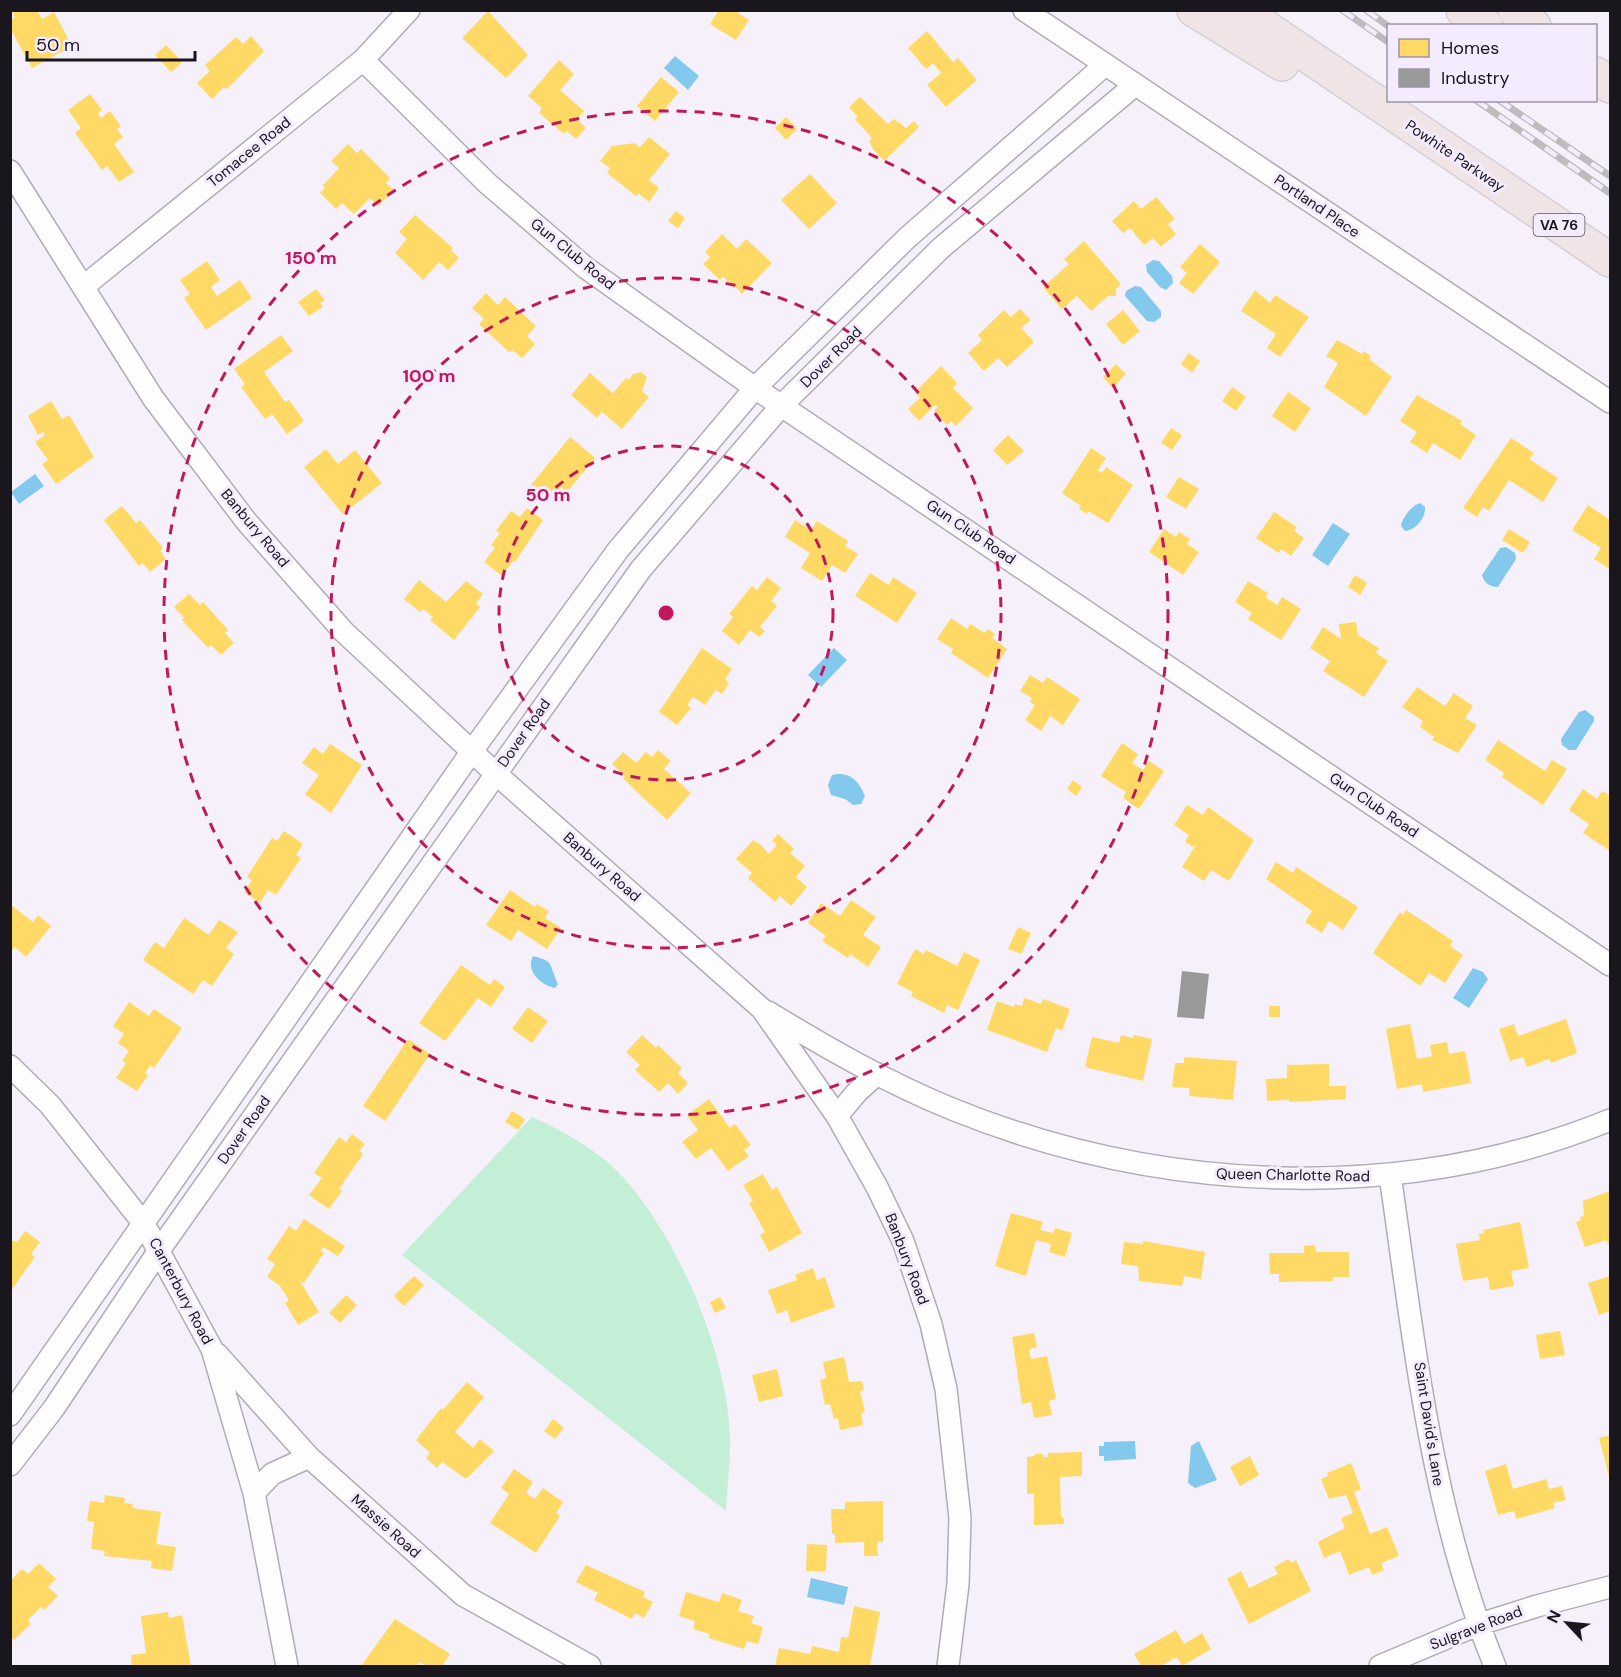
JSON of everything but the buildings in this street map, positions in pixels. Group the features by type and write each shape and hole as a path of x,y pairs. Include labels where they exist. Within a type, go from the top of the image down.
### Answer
{"highway":[{"path":"1194,10 1405,138 1507,191"},
{"name":"Powhite Parkway","path":"1240,10 1611,260"},
{"path":"1463,10 1483,24"},
{"path":"1515,10 1532,24"},
{"path":"1597,75 1611,86"},
{"path":"1597,99 1611,108"}],"street":[{"name":"Tomacee Road","path":"82,287 363,60 409,10"},
{"name":"Portland Place","path":"1024,10 1611,402"},
{"name":"Gun Club Road","path":"363,60 487,183 586,268 755,388 1611,965"},
{"name":"Dover Road","path":"10,1415 471,751 618,550 755,388 907,238 1105,65"},
{"name":"Dover Road","path":"10,1465 54,1408 160,1249 641,569 782,405 941,248 1135,85"},
{"name":"Banbury Road","path":"10,171 153,398 246,521 344,632 495,773 762,1009 837,1116 877,1187 903,1241 931,1324 946,1389 960,1518 958,1584 948,1666"},
{"name":"Queen Charlotte Road","path":"762,1009 877,1074 984,1121 1085,1154 1226,1176 1390,1175 1510,1152 1611,1120"},
{"name":"Canterbury Road","path":"10,1066 50,1105 144,1224 160,1249 212,1349 254,1493 287,1666"},
{"path":"837,1116 857,1092 877,1074"},
{"name":"Saint David's Lane","path":"1390,1175 1442,1501 1477,1625 1495,1666"},
{"name":"Massie Road","path":"212,1349 309,1457 463,1595 590,1666"},
{"path":"254,1493 272,1474 309,1457"},
{"name":"Sulgrave Road","path":"1380,1666 1477,1625 1537,1606 1611,1587"}],"green space":[{"path":"532,1117 574,1139 613,1167 636,1193 677,1258 695,1295 709,1333 728,1409 730,1460 726,1511 402,1255"}],"water":[{"path":"675,56 699,76 688,90 664,68"},
{"path":"1153,260 1159,261 1172,276 1173,283 1166,290 1160,287 1147,272 1146,265"},
{"path":"1135,286 1141,287 1161,311 1161,317 1154,322 1147,321 1125,296 1126,291"},
{"path":"35,474 44,486 19,504 11,492"},
{"path":"1420,503 1425,507 1422,519 1416,526 1405,531 1401,526 1403,519"},
{"path":"1333,523 1350,534 1328,566 1312,555"},
{"path":"1506,547 1515,553 1516,559 1498,587 1490,585 1482,575 1500,548"},
{"path":"834,648 847,660 821,687 808,675"},
{"path":"1585,710 1594,717 1594,721 1576,750 1569,750 1562,745 1561,739 1579,712"},
{"path":"832,775 847,775 858,783 865,796 861,804 853,805 845,799 831,795 828,785"},
{"path":"533,956 550,964 558,984 555,988 540,981 533,972 531,962"},
{"path":"1473,968 1483,972 1488,979 1469,1008 1453,998"},
{"path":"1135,1441 1136,1459 1104,1461 1104,1456 1099,1456 1099,1446 1104,1446 1104,1442"},
{"path":"1199,1441 1217,1480 1195,1488 1188,1483 1191,1446"},
{"path":"811,1578 848,1587 844,1605 807,1597"}],"railway":[{"path":"1342,10 1387,41"},
{"path":"1366,10 1387,25"},
{"path":"1479,102 1610,193"},
{"path":"1502,102 1610,176"}]}
